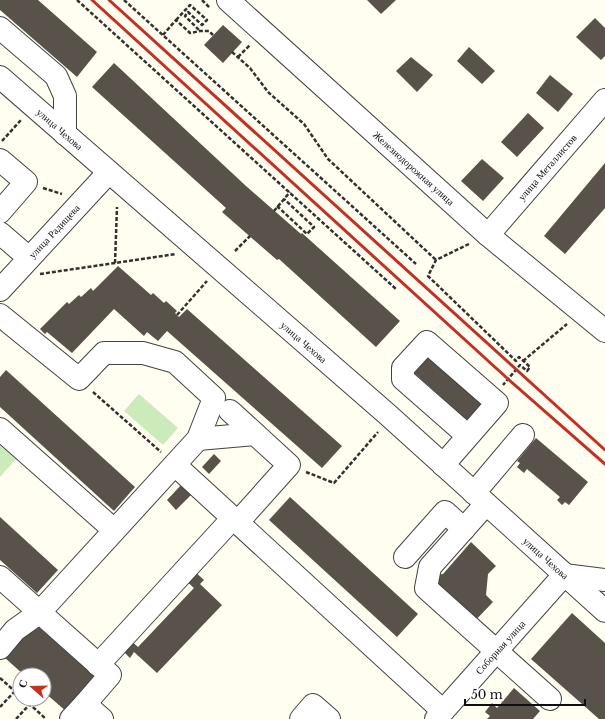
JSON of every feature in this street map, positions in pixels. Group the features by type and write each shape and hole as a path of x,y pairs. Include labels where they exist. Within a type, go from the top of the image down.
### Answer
{"street":[{"name":"Железнодорожная улица","path":"228,0 488,235 605,331"},
{"path":"0,28 56,76 65,96 65,134"},
{"name":"улица Чехова","path":"0,77 387,414 605,611"},
{"name":"улица Металлистов","path":"488,235 605,100"},
{"path":"0,160 26,182 0,212"},
{"name":"улица Радищева","path":"0,290 34,266 109,172"},
{"path":"0,233 34,266"},
{"path":"0,314 79,379 104,353 143,353 175,362 214,398 198,439 39,613 15,630 0,648"},
{"path":"98,665 289,465 230,411"},
{"path":"0,429 114,530"},
{"path":"198,439 255,434"},
{"path":"523,435 480,498 464,529 430,567 426,588 550,699"},
{"path":"443,465 468,436"},
{"path":"175,464 440,715"},
{"path":"405,557 445,512 464,529"},
{"path":"564,575 605,580"},
{"name":"Соборная улица","path":"440,715 564,575"},
{"path":"0,577 110,675 78,711 102,719"},
{"path":"301,719 313,705 323,717"}],"path":[{"path":"76,0 396,289"},
{"path":"124,0 416,264"},
{"path":"163,35 190,5 207,20 202,25 188,12 185,16 200,30"},
{"path":"176,20 190,33 200,30 209,31 213,35"},
{"path":"232,52 250,68 268,92 304,124 328,159 436,260"},
{"path":"0,143 23,118"},
{"path":"274,211 290,192"},
{"path":"277,206 307,234 314,227 284,199"},
{"path":"115,263 117,207"},
{"path":"488,235 436,260 428,276 516,361 519,357 530,367 527,371 520,365 500,387"},
{"path":"235,251 250,236"},
{"path":"34,266 115,263 180,254"},
{"path":"177,315 209,279"},
{"path":"523,361 582,311"},
{"path":"79,379 175,464"},
{"path":"289,465 334,483 380,430"},
{"path":"0,678 12,688"},
{"path":"0,707 12,694"},
{"path":"16,719 27,707"},
{"path":"33,707 46,719"}],"green space":[{"path":"139,394 178,428 163,445 124,411"},
{"path":"0,444 16,459 0,477"}],"building":[{"path":"0,0 38,0 97,52 77,77 0,10"},
{"path":"367,0 396,0 381,14"},
{"path":"595,18 605,28 605,56 601,60 576,37"},
{"path":"223,25 242,42 223,63 204,45"},
{"path":"469,47 495,71 482,84 457,61"},
{"path":"411,57 433,75 417,92 396,71"},
{"path":"114,63 246,186 301,234 302,233 400,321 376,347 279,259 277,260 222,212 226,208 92,87"},
{"path":"550,75 573,94 558,112 536,93"},
{"path":"528,113 544,128 517,157 501,142"},
{"path":"482,159 504,178 483,201 461,181"},
{"path":"605,163 605,208 565,254 544,236"},
{"path":"118,266 151,295 153,293 164,303 166,301 177,311 175,313 179,317 187,309 342,446 322,468 167,331 158,341 147,332 144,336 114,309 72,353 47,332 45,334 40,329 67,302 69,304 79,295 81,297 91,288 93,291"},
{"path":"427,354 484,405 469,422 412,371"},
{"path":"6,370 135,487 114,511 0,407 0,377"},
{"path":"536,438 588,482 569,505 565,502 562,505 557,500 560,497 527,469 524,473 517,467 520,463 517,461"},
{"path":"214,454 221,461 209,474 202,467"},
{"path":"184,482 194,492 176,510 167,500"},
{"path":"290,497 418,614 397,637 269,520"},
{"path":"0,517 58,570 37,593 0,560"},
{"path":"471,542 496,566 488,574 486,595 493,602 471,625 433,589 436,575 443,574"},
{"path":"193,570 204,580 200,584 222,605 157,673 134,652 130,658 119,647 128,638 138,647 194,588 184,579"},
{"path":"572,613 605,643 605,719 599,719 531,659"},
{"path":"34,623 97,678 67,712 52,699 52,667 15,667 4,657"},
{"path":"514,688 540,711 533,719 487,719 490,716 485,712 492,703 497,708"}],"railway":[{"path":"92,0 508,379 605,464"},
{"path":"109,0 605,450"}]}
